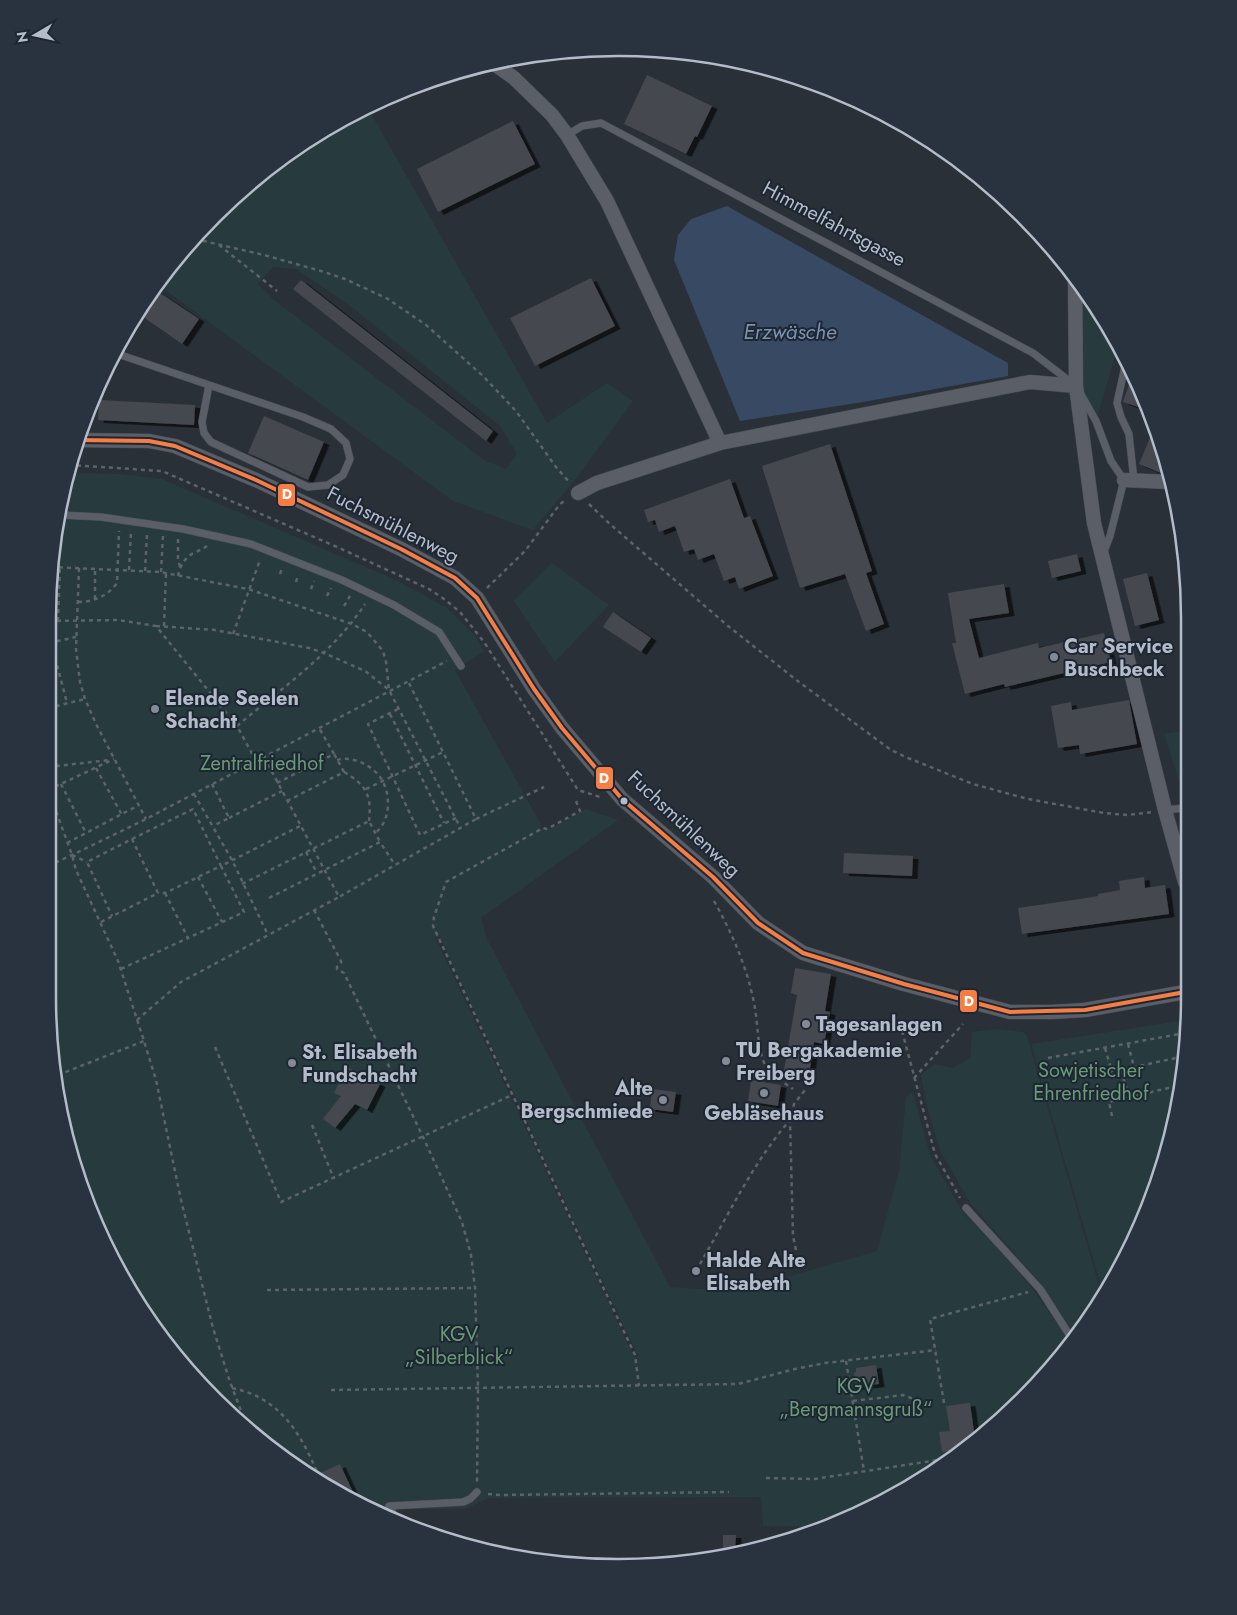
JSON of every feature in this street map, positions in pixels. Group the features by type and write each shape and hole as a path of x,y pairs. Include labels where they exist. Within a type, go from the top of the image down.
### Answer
{"street":[{"path":"501,69 514,78 552,115 567,135 607,201 720,443"},
{"path":"1075,290 1076,386 1094,523 1181,868"},
{"path":"578,493 606,480 720,443 1030,382 1076,386"},
{"name":"Fuchsmühlenweg","path":"85,440 149,441 175,446 212,460 400,549 455,578 477,598 534,689 562,728 622,799 713,877 758,923 803,953 904,984 1010,1012 1085,1010 1181,993"},
{"path":"1129,480 1164,482"}],"lane":[{"name":"Himmelfahrtsgasse","path":"567,135 582,126 601,123 1032,353 1076,386 1096,421 1111,461 1129,480"},
{"path":"122,355 304,417 331,429 346,443 350,458 343,475 328,484 308,487 211,442 204,433 202,422 209,385"},
{"path":"1102,556 1129,480 1129,434 1121,417 1117,402 1124,372"},
{"path":"66,516 178,528 252,544 342,580 394,605 439,632 461,666"},
{"path":"1165,810 1181,808"},
{"path":"966,1208 1040,1289 1069,1334"},
{"path":"392,1511 389,1506 463,1502 470,1499 477,1492"}],"path":[{"path":"203,240 345,279 388,298 426,325 483,376 516,411 556,467 578,493 611,525 728,626 799,682 891,750 973,784 1028,799 1104,813 1128,815 1165,810"},
{"path":"217,244 277,291"},
{"path":"77,466 162,471 337,547 429,589 444,598 460,612 484,642 578,790 597,796"},
{"path":"477,598 525,551 554,512"},
{"path":"78,602 95,599 112,590 117,583 119,520"},
{"path":"129,570 132,522"},
{"path":"145,571 147,524"},
{"path":"161,572 163,526"},
{"path":"178,528 178,559 180,567 178,576"},
{"path":"180,567 192,553 206,548 213,536"},
{"path":"233,634 264,549"},
{"path":"389,690 365,671 309,648 215,630 164,627 118,620 58,621 60,568 161,572 248,590 352,624 367,632 383,651 389,690 460,827"},
{"path":"79,568 76,649 80,682 85,699 146,819"},
{"path":"95,569 95,599"},
{"path":"164,627 166,573"},
{"path":"237,726 324,653 352,624 372,594"},
{"path":"156,626 237,726 256,761"},
{"path":"56,642 76,637"},
{"path":"56,862 146,819 455,657"},
{"path":"56,665 67,704"},
{"path":"408,681 476,819"},
{"path":"56,706 85,699"},
{"path":"399,709 368,724 420,835 456,818"},
{"path":"390,714 444,823"},
{"path":"319,728 344,772 366,789 370,804 369,821 394,865"},
{"path":"366,789 443,752"},
{"path":"277,783 334,754"},
{"path":"264,757 339,897"},
{"path":"337,760 350,758 360,762 376,772 383,780 388,798 388,806 385,821 381,829 375,833"},
{"path":"56,766 114,759"},
{"path":"56,786 114,759"},
{"path":"96,768 122,815"},
{"path":"287,801 344,772"},
{"path":"61,784 86,833"},
{"path":"212,784 229,818"},
{"path":"137,1020 181,982 339,897 460,827 544,787"},
{"path":"213,826 282,791"},
{"path":"194,794 232,860 268,935"},
{"path":"576,801 580,811 547,829 543,828 446,882 434,917 433,926 635,1355 640,1386"},
{"path":"67,843 139,805"},
{"path":"87,862 201,806"},
{"path":"121,970 244,912 193,809"},
{"path":"56,812 76,870 121,970 144,1041 156,1080 198,1273 213,1328 242,1413"},
{"path":"242,884 369,821"},
{"path":"101,922 158,893 166,893 300,826"},
{"path":"132,840 158,893"},
{"path":"269,898 380,842"},
{"path":"306,852 317,873"},
{"path":"72,855 87,862 112,916"},
{"path":"198,877 222,923"},
{"path":"166,893 188,938"},
{"path":"713,898 732,933 739,952 754,1002 764,1061 778,1078 793,1089"},
{"path":"314,910 341,961 337,969 344,973 462,1222 472,1255 475,1288 478,1388 477,1492 500,1495 729,1492"},
{"path":"914,1078 963,1024"},
{"path":"902,1031 935,1154 966,1208"},
{"path":"1048,1058 1180,1034"},
{"path":"62,1074 144,1041"},
{"path":"1128,1044 1134,1067"},
{"path":"215,1048 281,1202 512,1095"},
{"path":"1105,1048 1112,1072"},
{"path":"1100,1074 1177,1058"},
{"path":"1121,1070 1128,1097"},
{"path":"1112,1116 1109,1102 1173,1087"},
{"path":"796,1250 792,1226 790,1120 794,1104 805,1090"},
{"path":"696,1271 753,1170 790,1120"},
{"path":"312,1125 334,1178"},
{"path":"267,1290 475,1288"},
{"path":"944,1403 930,1319 1040,1289"},
{"path":"331,1390 738,1384 795,1369 846,1360 936,1350"},
{"path":"846,1360 864,1471"},
{"path":"232,1388 244,1390 262,1398 277,1408 301,1437 316,1470"},
{"path":"853,1401 902,1395 924,1403"},
{"path":"766,1478 814,1478 936,1460"}],"green space":[{"path":"371,113 547,423 607,383 633,401 575,480 533,530 453,501 163,289 221,221 276,172 306,151","holes":["273,267 296,269 349,305 500,426 517,454 506,469 484,460 273,299 258,284"]},
{"path":"1075,290 1115,356 1096,421 1076,386"},
{"path":"75,473 120,474 162,479 398,581 447,608 475,636 484,651 455,670 542,826 539,827 547,830 586,809 618,820 481,918 487,939 670,1287 739,1291 877,1251 899,1171 906,1097 913,1092 930,1155 962,1211 1014,1266 1066,1337 1016,1394 961,1443 931,1464 867,1501 805,1527 763,1526 761,1497 488,1498 465,1509 388,1509 337,1483 276,1443 221,1394 172,1339 132,1278 99,1212 75,1142 61,1070 57,1033 57,582 61,545","holes":["435,937 440,938 638,1356 634,1357"]},
{"path":"552,563 609,605 555,662 514,601"},
{"path":"1181,731 1181,784 1180,784 1164,734"},
{"name":"Sowjetischer Ehrenfriedhof","path":"1180,1021 1176,1070 1162,1142 1138,1212 1123,1245 1101,1285 1031,1044"},
{"path":"998,1029 1023,1032 1027,1036 1099,1287 1071,1330 1039,1281 971,1204 941,1153 927,1107 921,1075 934,1064 953,1068 970,1058 972,1032"}],"water":[{"name":"Erzwäsche","path":"727,206 1008,363 1008,376 857,403 740,421 674,260 678,235 691,219"}],"building":[{"path":"647,75 712,106 697,137 695,136 686,154 624,124"},
{"path":"513,121 535,164 438,212 417,169"},
{"path":"591,278 615,326 535,366 510,318"},
{"path":"301,280 493,431 486,441 293,289"},
{"path":"160,293 199,319 182,344 144,317"},
{"path":"1129,384 1140,408 1123,402"},
{"path":"100,400 195,405 194,425 98,420"},
{"path":"264,416 324,442 308,480 248,453"},
{"path":"1151,437 1162,473 1139,464"},
{"path":"830,444 872,571 866,573 884,624 866,631 845,574 800,588 762,466"},
{"path":"730,479 744,518 750,516 773,576 739,589 735,577 724,581 714,554 698,560 694,549 684,552 675,526 659,532 655,520 648,522 644,510"},
{"path":"1077,554 1081,571 1052,578 1048,561"},
{"path":"1147,573 1159,620 1135,626 1123,579"},
{"path":"1004,584 1009,613 969,619 979,658 1038,643 1039,648 1104,633 1111,662 1005,687 1004,684 965,694 952,643 956,643 948,593"},
{"path":"613,612 651,638 641,652 603,627"},
{"path":"1129,700 1137,744 1080,754 1079,745 1058,748 1051,706 1071,702 1072,710"},
{"path":"844,853 913,856 912,876 843,873"},
{"path":"1144,877 1145,888 1165,885 1169,914 1022,934 1018,908 1098,896 1098,894 1120,890 1119,881"},
{"name":"Tagesanlagen","path":"795,968 831,974 825,1011 830,1012 824,1044 814,1042 809,1075 784,1070 797,995 791,993"},
{"path":"347,1067 380,1084 367,1110 355,1104 335,1128 323,1119 341,1096 334,1093"},
{"name":"Gebläsehaus","path":"751,1080 781,1085 778,1106 748,1101"},
{"name":"Alte Bergschmiede","path":"652,1089 676,1092 673,1112 650,1109"},
{"path":"876,1365 879,1384 856,1387 854,1373 856,1368"},
{"path":"970,1403 974,1432 949,1451 942,1452 939,1432 950,1431 946,1406"},
{"path":"340,1464 353,1492 337,1483 321,1473"},
{"path":"723,1535 736,1535 735,1546 723,1549"}],"transit line":[{"name":"D","path":"85,440 149,441 175,446 256,480 401,549 455,578 477,598 534,689 562,728 622,799 713,877 758,923 803,953 904,984 1010,1012 1085,1010 1181,993"}],"place":[{"name":"Car Service Buschbeck","path":"1054,657"},
{"name":"Elende Seelen Schacht","path":"155,709"},
{"name":"Tagesanlagen","path":"806,1024"},
{"name":"TU Bergakademie Freiberg","path":"726,1061"},
{"name":"St. Elisabeth Fundschacht","path":"292,1063"},
{"name":"Gebläsehaus","path":"764,1093"},
{"name":"Alte Bergschmiede","path":"663,1100"},
{"name":"Halde Alte Elisabeth","path":"696,1271"}],"park label":[{"name":"Zentralfriedhof","path":"262,763"},
{"name":"KGV „Silberblick“","path":"459,1346"},
{"name":"KGV „Bergmannsgruß“","path":"856,1398"}]}
